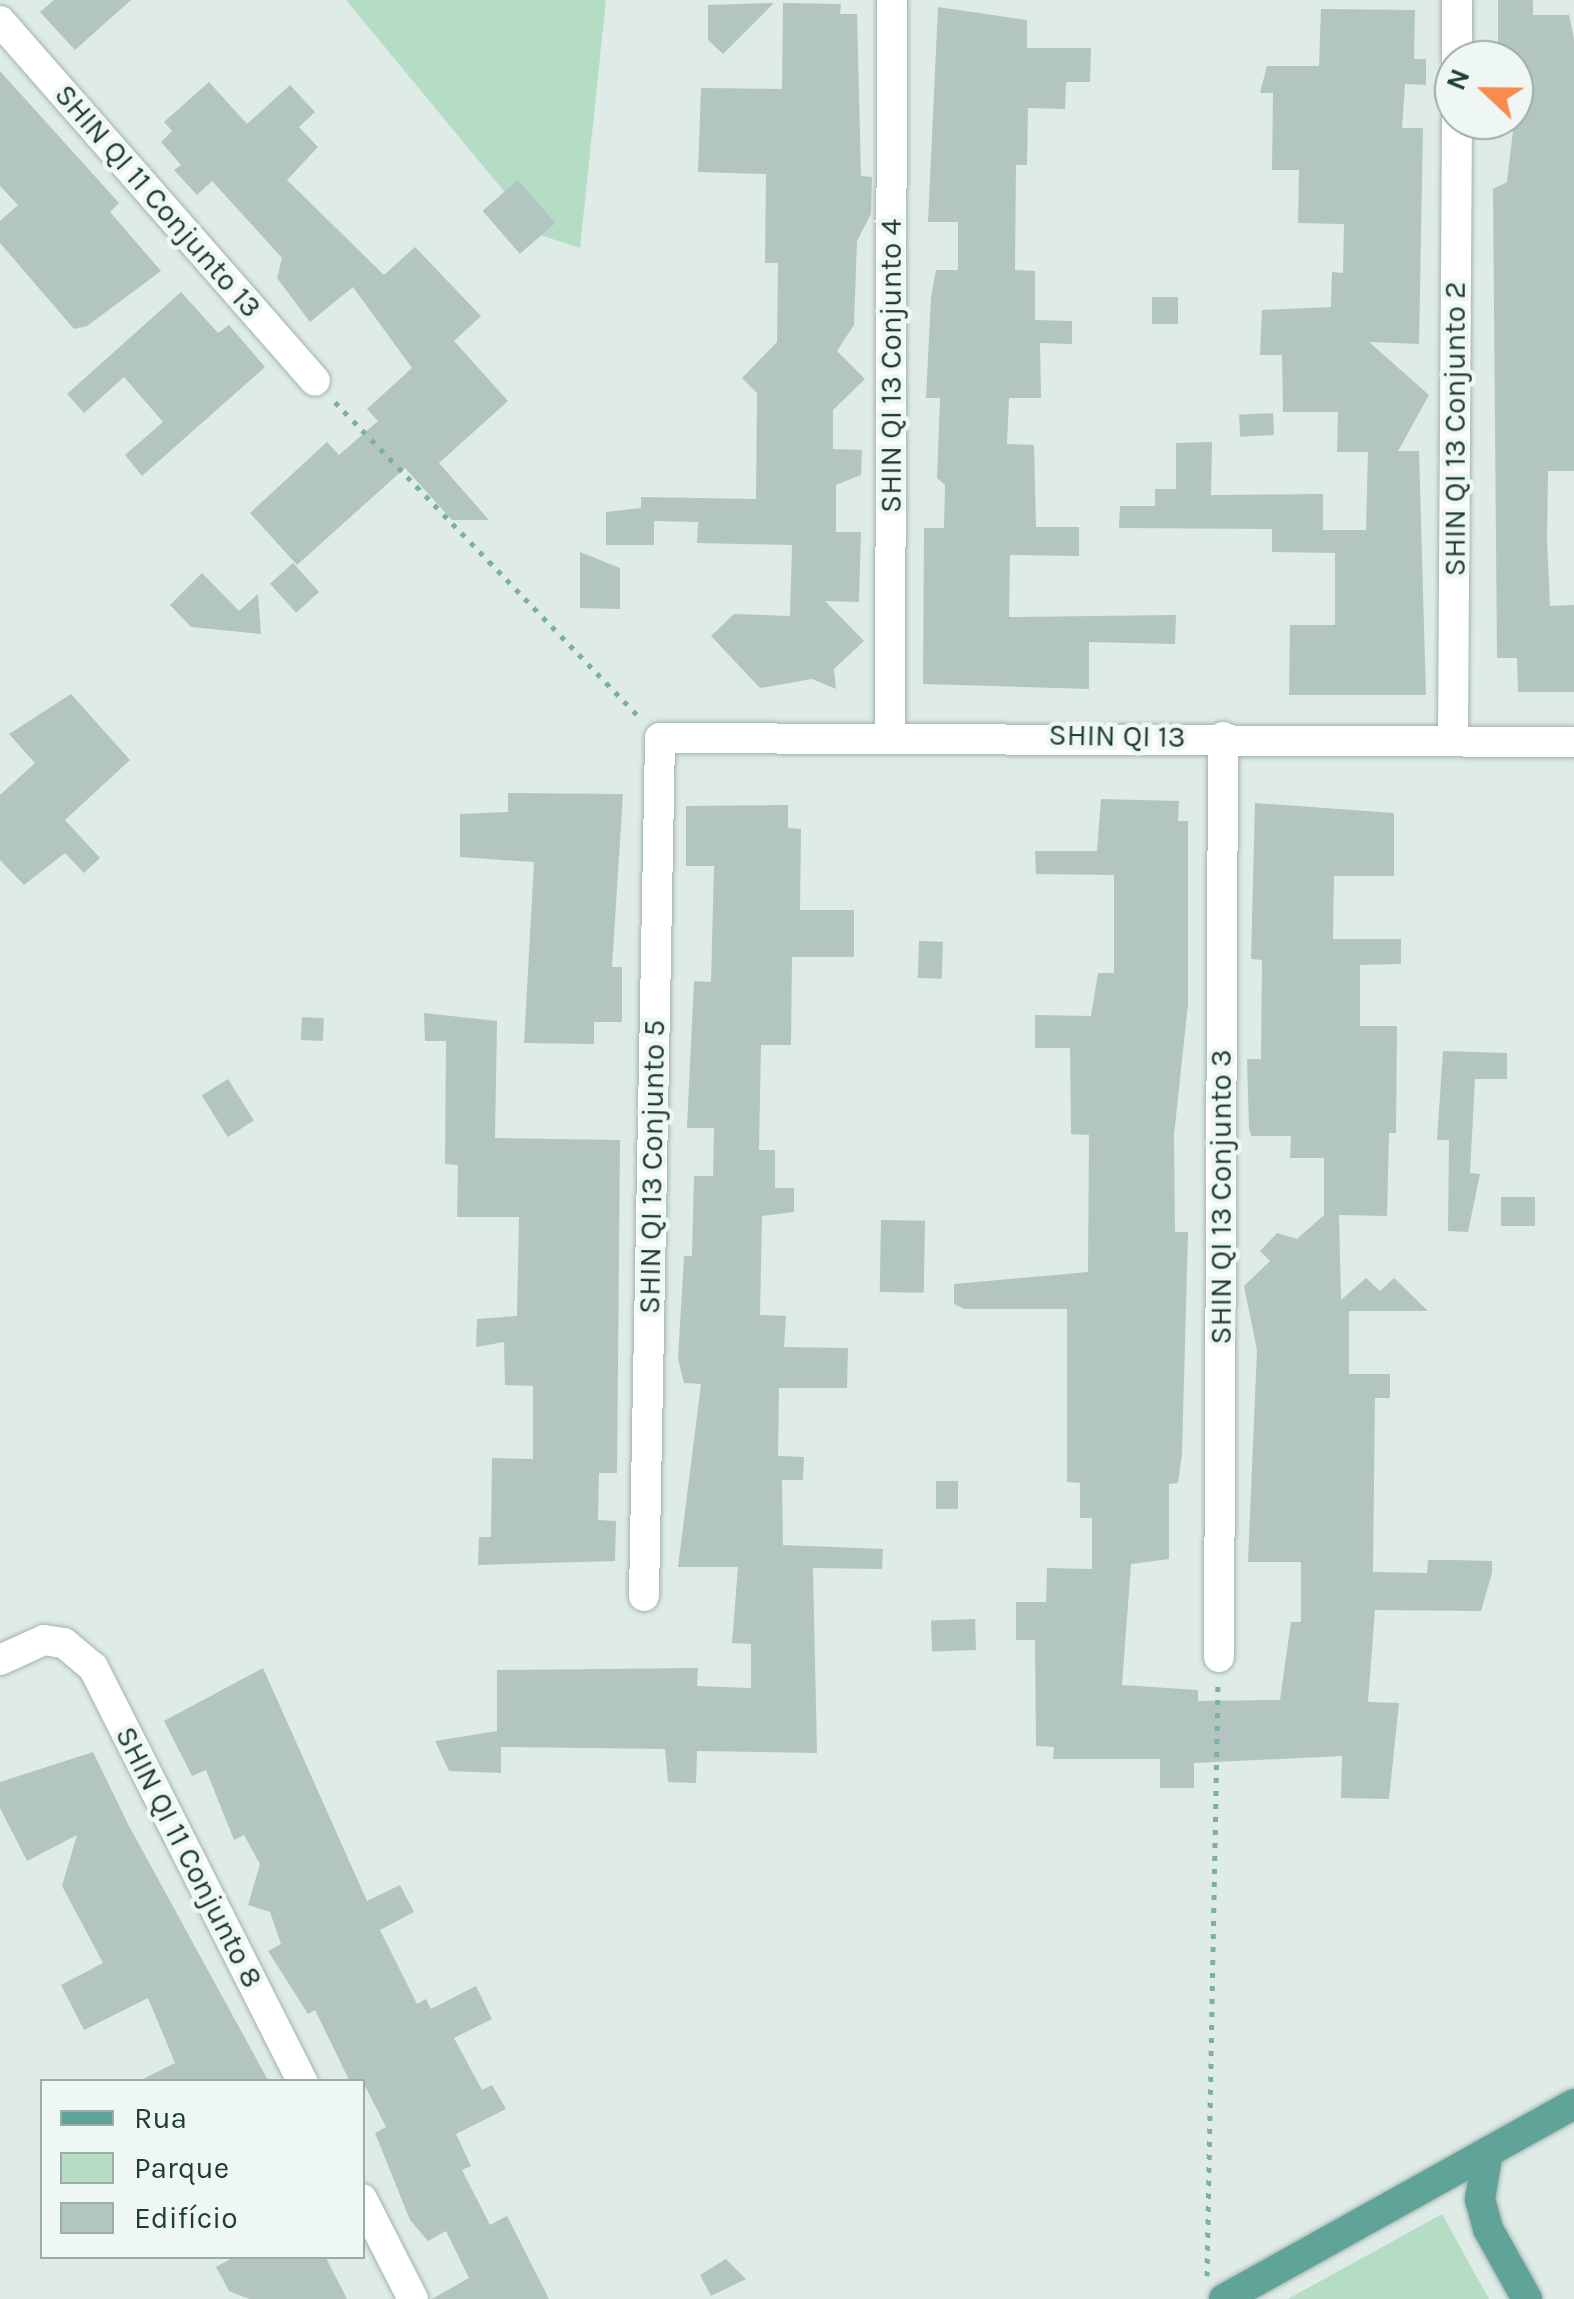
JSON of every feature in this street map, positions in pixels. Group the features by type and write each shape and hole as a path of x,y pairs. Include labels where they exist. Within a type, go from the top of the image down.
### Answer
{"main road":[{"path":"1216,2290 1574,2104"},
{"path":"1488,2152 1480,2199 1488,2230 1526,2299"}],"street":[{"name":"SHIN QI 13 Conjunto 4","path":"890,732 892,0"},
{"path":"1457,40 1458,0"},
{"name":"SHIN QI 11 Conjunto 13","path":"0,21 315,381"},
{"name":"SHIN QI 13 Conjunto 2","path":"1453,738 1457,140"},
{"name":"SHIN QI 13","path":"660,738 890,732 1574,742"},
{"name":"SHIN QI 13 Conjunto 3","path":"1219,1657 1223,737"},
{"name":"SHIN QI 13 Conjunto 5","path":"644,1596 660,738"},
{"name":"SHIN QI 11 Conjunto 8","path":"0,1660 44,1640 64,1643 93,1667 301,2079"},
{"path":"365,2204 414,2299"}],"path":[{"path":"315,381 660,738"},
{"path":"1216,2290 1219,1657"}],"green space":[{"path":"346,0 606,0 580,248 540,235"},
{"path":"1442,2214 1489,2299 1288,2299"}],"building":[{"path":"54,0 131,0 75,50 40,12"},
{"path":"1498,0 1533,0 1533,15 1569,15 1574,39 1574,471 1548,471 1547,539 1550,606 1574,605 1574,692 1518,692 1517,658 1497,658 1493,189 1507,182 1512,140 1534,140 1534,40 1498,40"},
{"path":"774,3 723,54 708,40 708,5"},
{"path":"783,3 841,4 840,14 857,14 861,176 872,177 871,214 857,241 854,325 837,351 865,379 833,410 833,449 862,450 861,475 836,485 836,532 861,532 859,602 825,601 864,641 834,669 836,689 812,679 760,688 711,636 734,614 790,616 792,545 697,543 698,522 654,521 654,545 606,545 606,512 641,508 641,497 756,499 757,393 742,378 777,342 778,263 765,263 766,174 698,172 701,88 782,89"},
{"path":"938,7 1027,20 1027,48 1091,48 1090,82 1066,82 1065,109 1028,108 1027,165 1016,165 1015,270 1035,271 1035,320 1072,321 1072,344 1040,343 1041,398 1009,398 1007,444 1034,445 1036,527 1079,527 1079,556 1010,555 1009,617 1176,615 1175,644 1089,642 1089,689 923,684 924,528 944,528 945,485 937,478 940,398 926,398 931,297 936,270 958,270 958,222 928,222"},
{"path":"1321,9 1415,10 1414,59 1426,59 1426,85 1405,84 1402,128 1423,128 1419,344 1369,342 1429,395 1398,451 1419,451 1426,695 1289,695 1290,625 1335,625 1335,553 1272,552 1272,529 1119,528 1120,506 1155,506 1155,489 1176,489 1176,443 1212,442 1211,495 1323,494 1323,530 1366,530 1368,452 1337,452 1338,412 1283,412 1282,355 1260,355 1262,310 1331,307 1332,272 1343,273 1344,224 1298,223 1299,170 1272,170 1273,93 1260,93 1267,66 1319,66"},
{"path":"0,71 119,203 110,212 161,271 87,326 74,329 0,243 0,221 18,205 0,186"},
{"path":"209,82 247,124 290,85 315,112 299,127 318,147 287,180 384,275 415,247 481,316 454,341 508,401 439,463 489,520 452,520 405,468 297,565 250,513 327,442 339,455 378,421 367,409 412,368 353,287 310,322 277,278 282,258 212,181 197,195 174,170 181,165 161,142 172,131 164,122"},
{"path":"518,180 555,223 520,254 483,211"},
{"path":"181,292 218,333 229,325 265,367 142,476 125,455 163,422 124,377 84,413 67,394"},
{"path":"1152,297 1178,297 1178,324 1152,324"},
{"path":"1273,413 1274,435 1240,437 1239,415"},
{"path":"580,552 620,568 620,609 580,608"},
{"path":"293,563 319,592 296,613 270,584"},
{"path":"202,573 239,611 258,594 261,634 191,627 170,605"},
{"path":"71,694 130,760 65,820 100,858 84,873 65,853 24,885 0,860 0,795 35,763 9,734"},
{"path":"508,793 623,794 612,967 622,967 622,1022 594,1022 594,1044 524,1043 534,862 460,857 460,814 508,812"},
{"path":"1101,799 1179,801 1178,821 1188,821 1188,1004 1174,1135 1175,1232 1188,1232 1182,1454 1178,1483 1169,1484 1169,1559 1131,1564 1122,1685 1198,1690 1198,1701 1280,1700 1291,1622 1301,1622 1301,1562 1248,1562 1257,1350 1244,1286 1270,1261 1260,1251 1277,1233 1297,1239 1324,1215 1324,1158 1290,1158 1291,1136 1251,1136 1249,1128 1247,1059 1261,1059 1262,960 1251,959 1255,803 1394,813 1394,876 1334,876 1333,939 1401,939 1401,964 1360,965 1360,1026 1397,1026 1396,1133 1389,1133 1387,1216 1339,1215 1341,1300 1366,1278 1380,1291 1394,1278 1428,1311 1349,1311 1349,1374 1390,1374 1390,1398 1375,1398 1373,1572 1427,1573 1428,1560 1453,1560 1492,1561 1492,1573 1481,1611 1375,1610 1368,1702 1399,1703 1389,1799 1341,1798 1342,1756 1194,1763 1194,1788 1160,1788 1160,1759 1053,1759 1054,1747 1036,1746 1035,1640 1016,1640 1016,1602 1046,1602 1047,1568 1092,1569 1092,1518 1080,1518 1080,1483 1067,1482 1067,1309 965,1309 954,1304 954,1284 1088,1272 1089,1135 1071,1134 1070,1048 1035,1048 1035,1015 1091,1016 1098,973 1114,973 1114,875 1036,874 1035,851 1097,851"},
{"path":"788,805 788,828 801,829 800,910 854,910 854,957 792,957 791,1045 761,1045 759,1150 775,1150 775,1188 794,1188 794,1212 762,1216 760,1315 786,1316 784,1347 848,1348 847,1388 779,1388 778,1456 804,1457 803,1480 782,1480 783,1545 883,1549 882,1569 813,1568 817,1753 697,1751 696,1783 668,1782 665,1749 501,1747 501,1773 449,1771 435,1741 497,1731 497,1670 698,1668 697,1686 751,1688 751,1644 732,1643 738,1567 678,1567 701,1384 684,1383 678,1359 684,1256 692,1256 694,1176 713,1176 714,1128 687,1128 694,981 711,982 714,866 686,866 686,806"},
{"path":"919,941 943,942 942,979 918,978"},
{"path":"424,1013 497,1021 495,1138 620,1140 617,1473 599,1473 598,1520 616,1521 615,1561 478,1565 479,1537 491,1537 492,1458 533,1459 533,1386 505,1385 504,1342 476,1347 477,1319 517,1316 519,1217 457,1217 458,1165 445,1164 446,1041 425,1041"},
{"path":"302,1017 324,1018 323,1041 301,1040"},
{"path":"1443,1051 1507,1053 1507,1079 1475,1079 1470,1173 1480,1174 1468,1232 1448,1231 1449,1140 1437,1140"},
{"path":"228,1079 254,1121 228,1137 202,1095"},
{"path":"1501,1197 1535,1197 1535,1226 1501,1226"},
{"path":"881,1220 925,1221 924,1293 880,1292"},
{"path":"936,1481 958,1481 958,1509 936,1509"},
{"path":"975,1619 976,1650 932,1652 931,1621"},
{"path":"263,1668 367,1901 400,1885 414,1912 380,1930 417,2004 426,1999 431,2009 476,1986 492,2019 454,2038 482,2090 492,2085 506,2109 456,2134 471,2166 462,2170 490,2225 507,2216 549,2299 432,2299 469,2278 446,2231 428,2241 410,2220 375,2133 386,2127 365,2079 349,2079 315,2010 308,2014 268,1951 281,1944 270,1912 248,1905 260,1864 244,1835 234,1840 206,1770 192,1776 164,1721"},
{"path":"93,1752 129,1826 267,2079 143,2079 175,2063 148,1998 84,2030 61,1985 103,1963 62,1886 77,1835 27,1861 0,1808 0,1782"},
{"path":"231,2259 327,2259 347,2299 249,2299 229,2291 216,2267"},
{"path":"726,2259 746,2279 711,2296 700,2275"}]}
